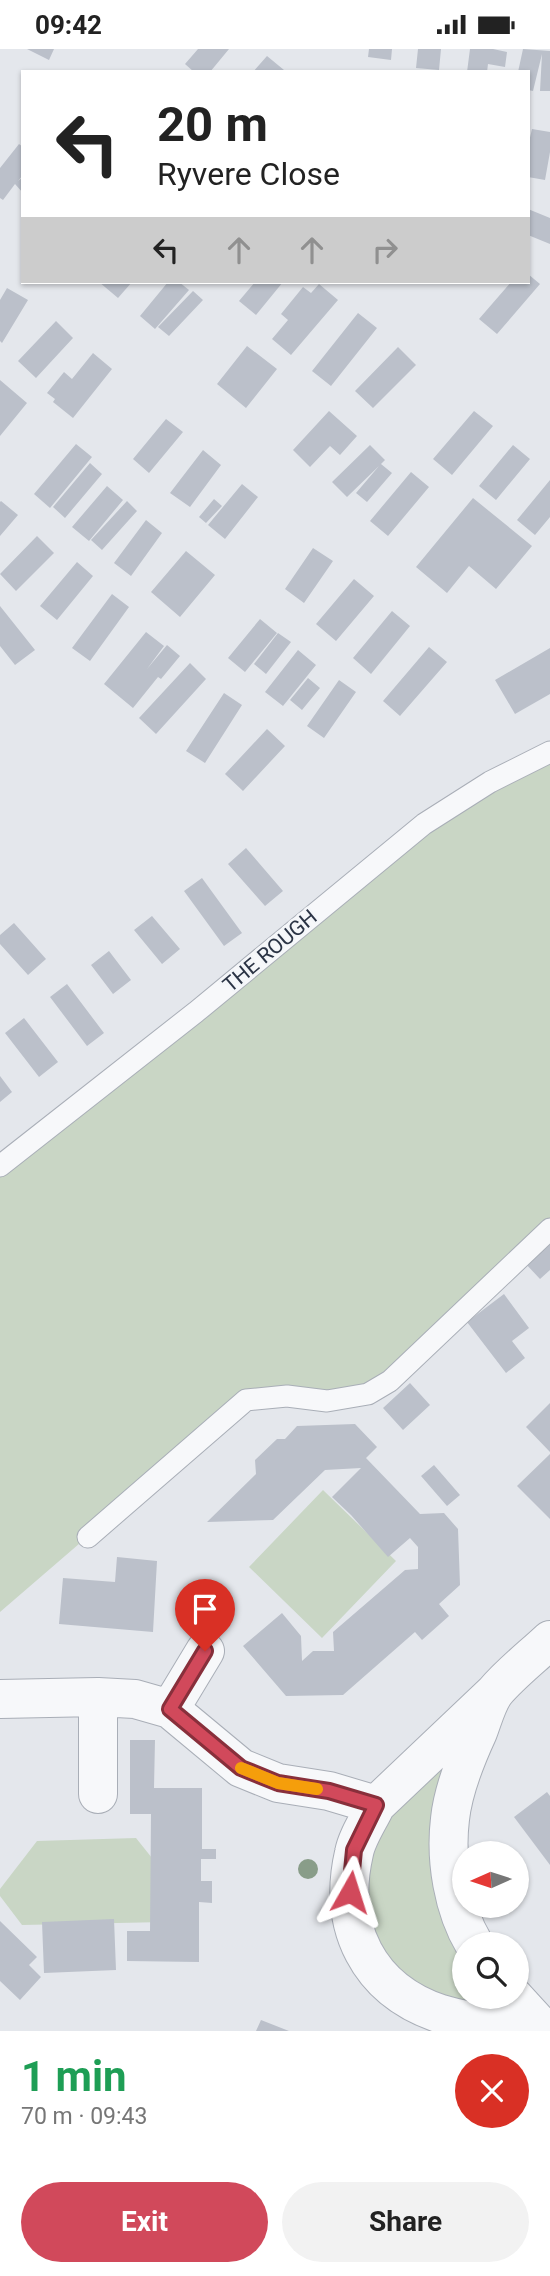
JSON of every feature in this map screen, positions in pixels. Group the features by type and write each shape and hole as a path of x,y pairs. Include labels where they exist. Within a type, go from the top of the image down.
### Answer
{"street":[{"path":"509,2031 491,2024 440,2013 391,1989 367,1960 358,1940 349,1907 350,1877 354,1850 376,1805 550,1640"},
{"path":"170,1709 205,1651"},
{"path":"467,1932 456,1903 449,1849 450,1818 469,1753 494,1693"},
{"path":"98,1697 98,1794"},
{"path":"0,1699 135,1699 170,1709 241,1768 278,1783 329,1791 376,1805"},
{"path":"525,2009 545,2031"}],"lane":[{"name":"THE ROUGH","path":"0,1166 196,1012 424,824 489,782 550,752"},
{"path":"88,1537 246,1400 287,1396 327,1401 368,1394 390,1381 550,1229"}],"green space":[{"path":"550,752 550,1229 368,1394 246,1400 0,1612 0,1166 424,824"},
{"path":"323,1490 396,1561 322,1638 249,1567"},
{"path":"494,1693 457,1788 459,1841 452,1841 452,1918 463,1918 463,1932 452,1932 452,2009 525,2009 545,2031 440,2013 358,1940 376,1805"},
{"path":"136,1838 164,1873 165,1922 22,1925 0,1896 0,1889 37,1841"}],"building":[{"path":"27,49 54,49 49,60"},
{"path":"198,49 229,49 212,70 192,70 185,64"},
{"path":"369,49 392,49 391,60 368,57"},
{"path":"418,49 441,49 439,70 416,68"},
{"path":"470,49 507,52 505,67 488,64 487,70 467,70"},
{"path":"523,49 550,51 550,91 540,91 542,54 533,91 530,90 530,70 518,70"},
{"path":"267,56 284,70 255,70"},
{"path":"532,129 550,132 545,180 530,177"},
{"path":"19,144 21,146 21,177 18,181 21,179 21,191 15,184 3,200 0,198 0,168"},
{"path":"530,210 550,218 550,244 530,236"},
{"path":"530,276 540,284 497,334 479,319 509,284 530,284"},
{"path":"101,284 130,284 118,298"},
{"path":"166,284 182,284 189,290 155,329 140,316"},
{"path":"253,284 281,284 256,315 239,301"},
{"path":"319,284 338,300 291,355 272,339 288,320 281,314 303,287 311,293"},
{"path":"7,288 28,300 2,343 0,300"},
{"path":"193,291 203,300 169,336 158,327"},
{"path":"358,313 377,328 331,386 312,371"},
{"path":"56,321 73,338 36,378 18,361"},
{"path":"247,346 277,369 246,408 217,384"},
{"path":"398,347 416,365 373,408 355,391"},
{"path":"93,353 112,369 73,418 53,402 55,399 47,393 64,372 72,379"},
{"path":"0,380 27,403 0,436"},
{"path":"329,411 357,436 340,455 330,446 310,467 293,450"},
{"path":"474,411 493,426 452,475 433,459"},
{"path":"166,419 183,432 149,473 133,459"},
{"path":"76,444 92,457 50,508 34,494"},
{"path":"370,445 385,460 381,464 392,473 367,502 356,493 379,466 347,497 332,482"},
{"path":"513,445 530,459 496,500 479,486"},
{"path":"203,450 221,465 190,507 170,493"},
{"path":"90,463 102,474 65,518 53,507"},
{"path":"411,472 429,487 388,536 370,521"},
{"path":"550,480 550,517 535,535 517,520"},
{"path":"242,484 258,497 225,539 208,525"},
{"path":"107,486 123,500 89,541 72,527"},
{"path":"473,498 532,546 496,589 469,566 447,593 416,567"},
{"path":"214,499 222,506 206,523 199,517"},
{"path":"127,501 137,511 102,550 91,540"},
{"path":"0,502 18,515 0,536"},
{"path":"146,520 162,533 131,576 114,563"},
{"path":"37,536 54,553 16,591 0,574"},
{"path":"313,548 333,561 304,603 285,589"},
{"path":"186,551 215,575 180,617 151,592"},
{"path":"77,562 93,576 57,620 40,606"},
{"path":"354,579 374,596 336,641 316,624"},
{"path":"112,594 129,607 90,661 72,648"},
{"path":"0,606 35,650 15,665 0,646"},
{"path":"392,611 410,626 371,674 353,658"},
{"path":"260,619 277,633 245,672 228,658"},
{"path":"146,632 164,646 147,669 167,645 180,656 161,679 158,677 133,708 104,684"},
{"path":"278,633 291,642 266,674 254,664"},
{"path":"429,647 447,662 400,716 383,701"},
{"path":"550,648 550,694 515,714 495,680"},
{"path":"298,650 316,665 283,706 265,692"},
{"path":"190,663 206,679 156,734 139,718"},
{"path":"308,678 320,688 302,710 290,700"},
{"path":"339,680 356,692 324,738 307,726"},
{"path":"224,693 242,705 205,763 186,751"},
{"path":"267,729 285,746 243,791 225,774"},
{"path":"246,848 283,891 265,906 228,864"},
{"path":"202,878 242,933 224,946 184,891"},
{"path":"152,916 180,949 162,964 134,930"},
{"path":"14,923 46,959 28,975 0,944 0,935"},
{"path":"109,951 131,980 113,994 91,965"},
{"path":"67,984 104,1033 87,1046 50,997"},
{"path":"24,1018 58,1062 39,1077 5,1033"},
{"path":"0,1076 12,1092 0,1102"},
{"path":"550,1238 550,1270 540,1279 524,1262"},
{"path":"504,1294 529,1328 512,1341 525,1358 506,1373 467,1322"},
{"path":"410,1383 430,1405 403,1430 383,1408"},
{"path":"550,1403 550,1452 526,1427"},
{"path":"355,1424 377,1447 366,1458 420,1514 444,1513 458,1529 460,1585 439,1604 449,1616 422,1640 415,1632 343,1695 286,1696 243,1646 282,1613 301,1636 302,1661 313,1651 334,1651 333,1632 405,1570 418,1569 418,1547 410,1538 388,1557 332,1497 361,1468 325,1470 273,1520 207,1522 256,1474 255,1460 277,1439 285,1439 297,1426"},
{"path":"550,1454 550,1519 517,1486"},
{"path":"434,1465 460,1495 447,1506 421,1476"},
{"path":"117,1557 157,1561 153,1632 59,1624 63,1578 115,1582"},
{"path":"130,1740 155,1740 154,1788 202,1788 202,1849 216,1849 216,1859 201,1859 201,1881 212,1881 212,1903 199,1902 199,1962 127,1961 127,1931 150,1931 151,1814 130,1814"},
{"path":"547,1792 550,1796 550,1865 514,1817"},
{"path":"114,1919 116,1970 44,1973 42,1922"},
{"path":"0,1921 37,1957 29,1965 41,1977 20,2000 0,1981"},
{"path":"261,2020 289,2031 256,2031"}],"slow traffic":[{"path":"241,1768 278,1783 317,1789"}],"route":[{"path":"205,1651 170,1709 241,1768 278,1783 329,1791 376,1805 354,1850 350,1892"}]}
